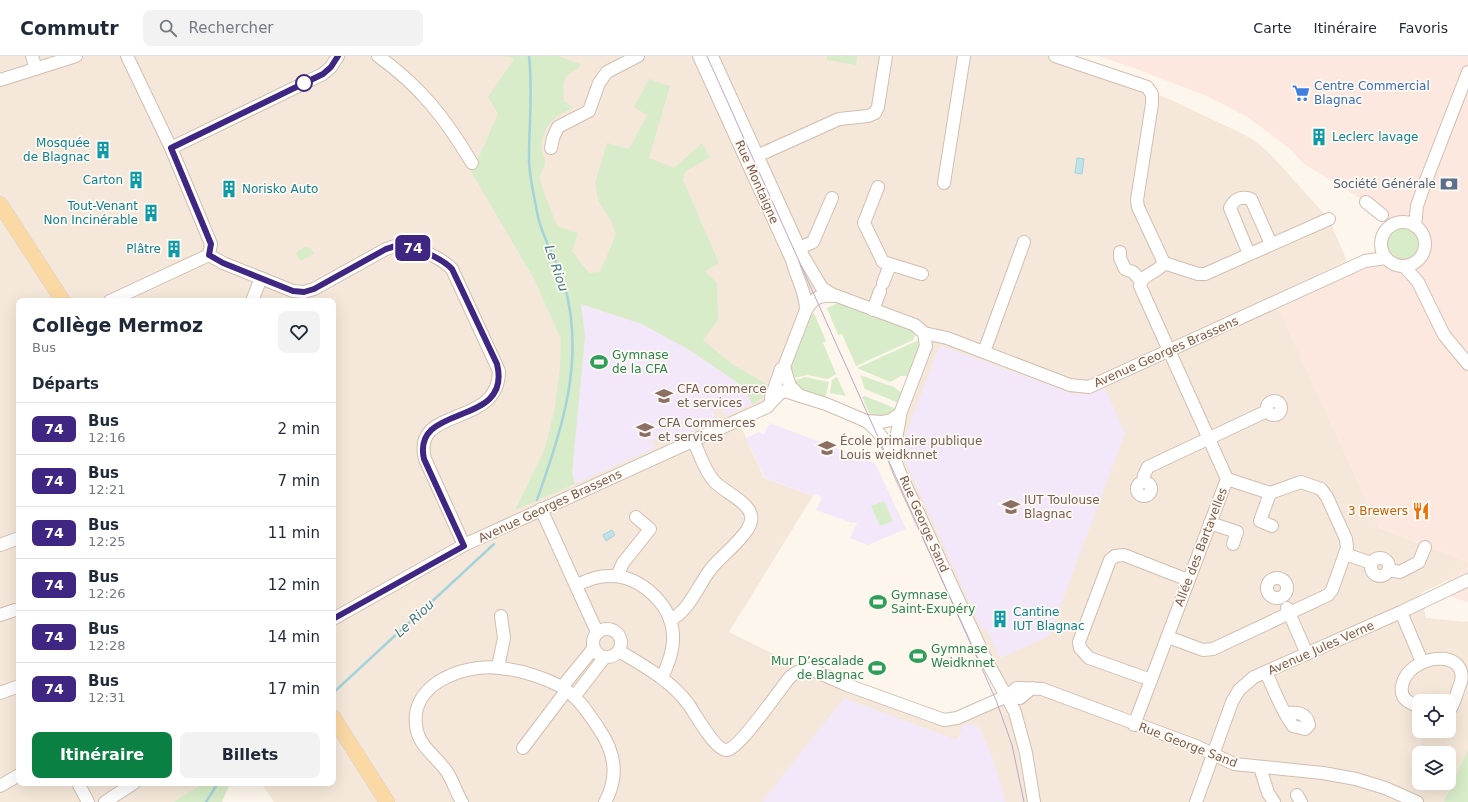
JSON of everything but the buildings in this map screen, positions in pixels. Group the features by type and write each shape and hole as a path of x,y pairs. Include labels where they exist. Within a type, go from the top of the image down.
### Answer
{"main road":[{"path":"0,204 61,298"},
{"path":"336,722 387,802"}],"street":[{"path":"32,56 36,69"},
{"path":"0,80 76,56"},
{"path":"127,56 171,148 211,244 209,255"},
{"path":"171,148 323,74 331,67 338,56"},
{"path":"378,56 398,70 442,116 472,163"},
{"path":"551,148 553,138 558,127 589,111 599,83 607,72 638,56"},
{"name":"Rue Montaigne","path":"699,56 792,260 795,273 805,295 806,310"},
{"name":"Rue Montaigne","path":"712,56 799,248 822,288 836,296"},
{"path":"757,156 839,119 868,116 875,113 878,108 886,56"},
{"path":"944,183 964,56"},
{"path":"1055,56 1147,87 1152,94 1152,104 1137,200 1138,207 1164,263 1198,274 1205,274 1329,219"},
{"path":"1409,224 1468,72"},
{"path":"878,187 864,222 883,262 922,274"},
{"path":"1249,254 1230,208 1234,201 1243,197 1251,199 1271,244"},
{"path":"799,248 813,242 832,198"},
{"path":"1366,202 1382,215"},
{"path":"1395,224 1409,224 1424,236 1425,247 1418,260 1413,264 1404,266 1394,264 1386,258 1382,250 1381,242 1387,229 1395,224"},
{"path":"984,352 1024,242"},
{"name":"Avenue Georges Brassens","path":"1365,261 1381,242"},
{"path":"209,255 223,263 293,291 304,292 314,289 386,249 399,245 410,247 442,260 452,269 499,371 497,386 489,399 481,406 435,426 423,440 422,448 424,459 464,546"},
{"path":"1120,252 1120,258 1125,269 1134,272 1141,280 1160,269 1164,263"},
{"path":"116,298 209,255"},
{"name":"Avenue Georges Brassens","path":"924,333 947,338 1062,382 1080,387 1099,383 1365,261 1386,258"},
{"path":"1418,260 1418,282"},
{"path":"873,310 890,265"},
{"path":"1404,266 1418,282 1444,335 1468,364"},
{"path":"253,298 261,278"},
{"name":"Allée des Bartavelles","path":"1134,725 1227,479 1143,294 1140,286 1141,280"},
{"path":"772,400 781,369 784,367 806,310 811,302 817,298 824,296 836,296 915,326 924,333 926,346 900,414 900,422 896,433 893,452"},
{"path":"926,346 938,337"},
{"path":"784,367 790,386 801,397 826,404 866,421 887,422 900,414"},
{"name":"Avenue Georges Brassens","path":"336,617 464,546 541,509 767,407 772,400 785,391 801,397"},
{"path":"1143,482 1144,475 1148,467 1268,411"},
{"name":"Rue George Sand","path":"866,421 880,433 893,452 899,471 986,660 1007,696 1017,688 1042,689 1134,725 1196,746 1234,764 1323,773 1356,779 1385,788 1418,802"},
{"path":"670,620 686,608 711,569 742,537 750,525 751,518 748,507 745,503 721,488 708,472 693,440"},
{"path":"1168,637 1203,650 1213,649 1328,595 1332,590 1345,554 1346,539 1327,497 1321,488 1301,482 1270,493 1227,479"},
{"path":"1270,493 1260,522 1272,526"},
{"path":"541,509 577,585 597,632 592,643 593,649 604,658"},
{"path":"617,576 623,563 650,529 636,518"},
{"path":"1210,523 1237,532 1233,544"},
{"path":"0,545 16,539"},
{"path":"1345,554 1371,564 1373,573 1378,576 1384,575 1388,570 1400,572 1420,562 1425,547"},
{"path":"1151,680 1089,658 1080,648 1079,642 1110,560 1116,556 1124,555 1188,580"},
{"path":"577,585 599,576 617,576 642,586 650,591 658,600 670,620 673,631 673,645 662,678"},
{"name":"Avenue Jules Verne","path":"1196,802 1210,767 1212,754 1235,696 1246,683 1266,672 1401,612 1468,580"},
{"path":"1282,598 1307,654"},
{"path":"0,615 15,610"},
{"path":"1401,612 1422,662"},
{"path":"498,667 504,638 501,616"},
{"path":"523,748 568,692 604,658 615,655 619,650 621,645 618,634 608,629 597,632"},
{"path":"568,692 593,649"},
{"path":"619,650 662,678 680,694 716,745 725,750 729,750 741,741 790,676 804,669 810,669 846,685 944,720 957,718 1007,696 1016,712 1026,753 1034,802"},
{"path":"1412,704 1406,702 1401,691 1407,675 1422,662 1436,659 1450,660 1460,664 1463,671 1462,678 1456,694"},
{"path":"462,802 448,772 421,741 417,731 416,709 427,690 438,681 464,671 498,667 535,676 568,692 607,740 613,756 615,769 613,781 605,802"},
{"path":"1266,672 1285,713"},
{"path":"0,693 16,687"},
{"path":"1260,767 1268,793 1274,802"},
{"path":"0,786 16,777"},
{"path":"80,786 88,802"},
{"path":"105,802 129,786"}],"shaded area":[{"path":"0,56 1055,56 1169,99 1243,134 1259,144 1273,157 1329,219 1347,261 1273,296 1379,528 1468,562 1468,566 1454,577 1421,593 1426,618 1467,622 1468,620 1468,750 1456,777 1456,746 1412,746 1412,790 1450,790 1445,802 274,802 263,786 336,786 336,298 16,298 16,786 198,786 173,802 0,802","holes":["837,296 925,336 893,452 986,660 994,660 998,693 946,718 804,669 729,632 813,496 764,478 738,420 771,398 817,297"]},
{"path":"1098,56 1468,56 1468,562 1379,528 1276,303 1365,261 1381,242 1387,229 1382,215 1366,202 1304,164 1289,148 1249,118 1207,96"},
{"name":"CFA commerce et services","path":"581,304 642,324 691,351 744,387 752,404 726,416 721,408 713,411 717,420 665,443 661,436 652,441 655,448 575,484 572,473 585,336"},
{"name":"IUT Toulouse Blagnac","path":"942,346 1071,393 1084,394 1105,389 1125,433 1049,636 1000,658 986,628 982,630 900,450 938,349"},
{"name":"École primaire publique Louis weidknnet","path":"770,423 875,463 906,529 868,545 850,538 857,523 852,523 816,510 822,497 814,494 813,496 765,478 746,438 759,432 764,434"},
{"path":"1468,566 1468,602 1452,597 1448,580"},
{"path":"844,698 957,740 963,725 968,723 979,727 993,759 1006,802 762,802"}],"green space":[{"path":"506,56 558,56 580,64 578,69 568,75 564,81 564,101 574,108 560,114 554,119 549,124 543,137 542,152 545,163 540,174 540,179 557,226 578,233 572,251 589,273 600,272 616,234 610,219 598,200 595,183 607,143 629,149 647,115 634,107 649,79 670,86 649,158 674,168 702,143 710,157 685,172 683,180 719,263 705,271 717,283 718,320 703,340 732,364 768,385 762,398 752,404 744,387 691,351 642,324 581,304 585,336 572,472 575,484 515,510 544,451 554,412 560,367 561,339 533,277 470,170 477,161 498,114 488,97 514,59"},
{"path":"827,56 857,56 856,65 827,60"},
{"path":"1403,227 1414,232 1419,242 1417,250 1413,256 1400,260 1390,253 1387,242 1392,231"},
{"path":"305,247 311,248 314,254 300,261 296,253"},
{"path":"840,302 911,328 917,332 913,340 856,366 842,334 838,335 827,308"},
{"path":"814,313 826,341 823,343 836,374 828,379 807,375 790,379 788,367 807,317"},
{"path":"921,339 922,344 911,376 901,376 890,382 857,368"},
{"path":"860,375 894,387 904,395 901,404 865,389"},
{"path":"805,377 829,382 825,399 802,392 791,381"},
{"path":"837,377 846,396 830,393 832,380"},
{"path":"865,396 899,410 888,417 871,417 862,397"},
{"path":"884,501 893,521 880,526 871,506"},
{"path":"1468,750 1468,802 1444,801 1449,790 1456,790 1456,776"},
{"path":"198,786 229,786 222,802 173,802"}],"water":[{"path":"1077,158 1084,159 1082,174 1075,173"},
{"path":"612,530 615,535 606,541 603,535"}],"waterway":[{"name":"Le Riou","path":"529,56 531,94 529,165 531,179 539,221 564,283 570,311 573,339 572,367 562,420 555,447 537,500"},
{"name":"Le Riou","path":"336,690 494,544"},
{"name":"Le Riou","path":"206,802 216,786"}],"tram line":[{"path":"707,56 996,700 1012,745 1024,802"}],"bus line":[{"name":"74","path":"336,617 438,559 464,546 424,459 422,448 423,440 435,426 481,406 489,399 494,393 499,379 497,364 452,269 442,260 410,247 399,245 386,249 314,289 304,292 293,291 223,263 209,255 211,244 171,148 323,74 331,67 338,56"}],"place":[{"name":"Centre Commercial Blagnac","path":"1301,93"},
{"name":"Leclerc lavage","path":"1319,137"},
{"name":"Mosquée de Blagnac","path":"103,150"},
{"name":"Carton","path":"136,180"},
{"name":"Société Générale","path":"1449,184"},
{"name":"Norisko Auto","path":"229,189"},
{"name":"Tout-Venant Non Incinérable","path":"151,213"},
{"name":"Plâtre","path":"174,249"},
{"name":"Gymnase de la CFA","path":"599,362"},
{"name":"CFA commerce et services","path":"664,396"},
{"name":"CFA Commerces et services","path":"645,430"},
{"name":"École primaire publique Louis weidknnet","path":"827,448"},
{"name":"IUT Toulouse Blagnac","path":"1011,507"},
{"name":"3 Brewers","path":"1421,511"},
{"name":"Gymnase Saint-Exupéry","path":"878,602"},
{"name":"Cantine IUT Blagnac","path":"1000,619"},
{"name":"Gymnase Weidknnet","path":"918,656"},
{"name":"Mur D’escalade de Blagnac","path":"877,668"}]}
